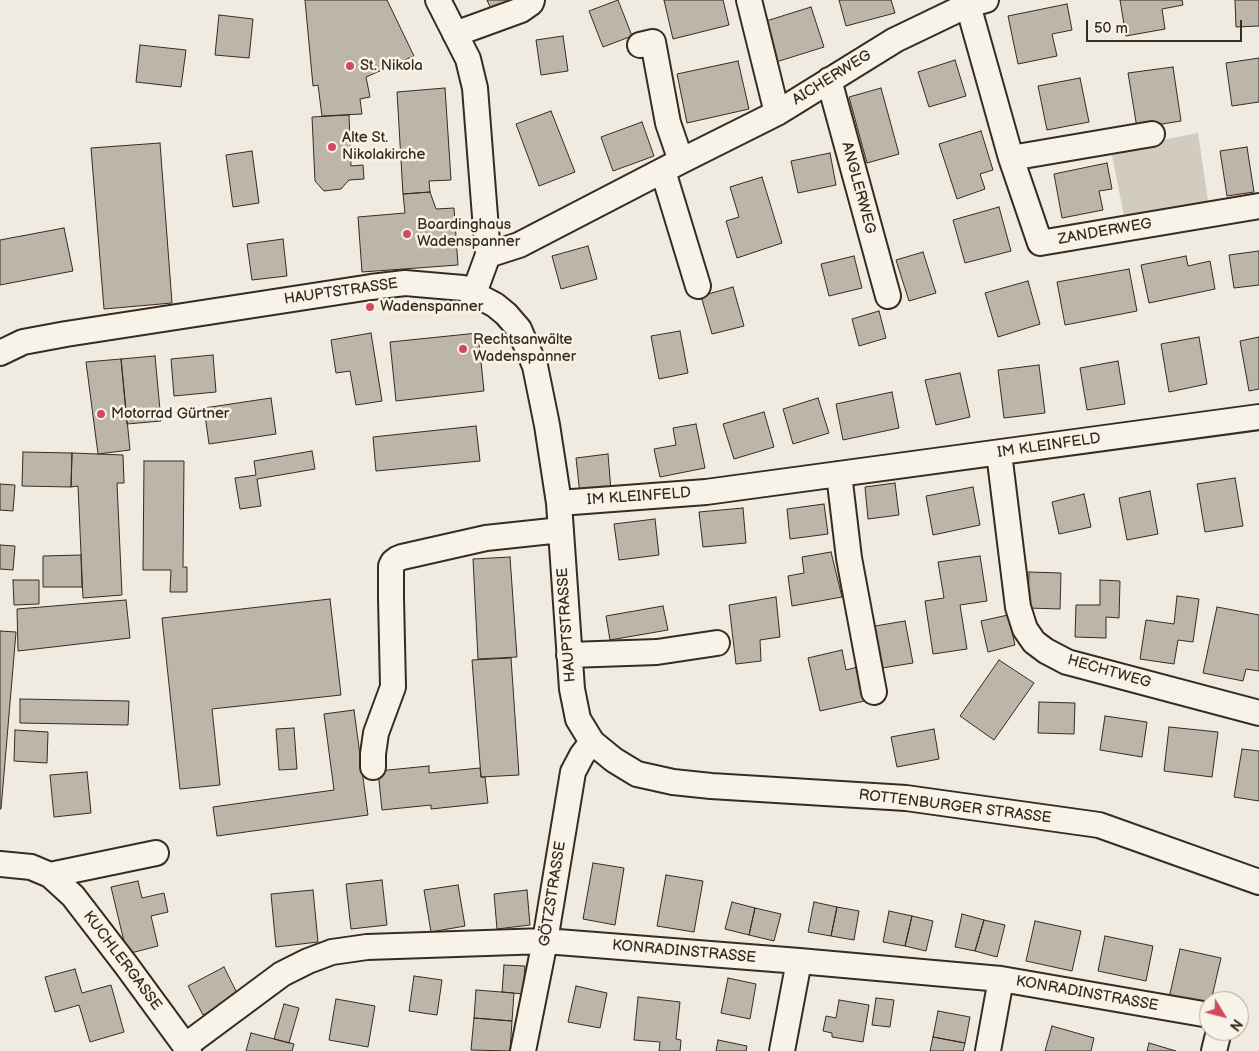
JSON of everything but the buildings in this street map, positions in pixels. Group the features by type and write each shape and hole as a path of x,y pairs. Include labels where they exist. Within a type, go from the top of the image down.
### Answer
{"street":[{"path":"438,0 468,59 475,88 488,256 474,293"},
{"path":"455,34 520,10 531,3 532,0"},
{"path":"749,0 777,113"},
{"name":"AICHERWEG","path":"488,256 519,245 777,113 895,40 977,2"},
{"name":"ZANDERWEG","path":"977,2 1011,158 1040,243 1259,206"},
{"path":"640,45 653,42 668,123 672,166 698,286"},
{"name":"ANGLERWEG","path":"829,80 888,296"},
{"path":"1011,158 1152,134"},
{"name":"HAUPTSTRASSE","path":"0,352 23,342 66,334 405,283 463,288 495,305 519,329 535,366 547,425 559,503 572,689 578,718 592,742"},
{"name":"IM KLEINFELD","path":"559,503 706,492 1259,417"},
{"name":"HECHTWEG","path":"999,453 1018,607 1025,629 1034,642 1067,662 1259,713"},
{"path":"839,474 849,558 874,692"},
{"path":"374,767 373,754 376,733 393,687 391,598 393,562 402,557 486,538 561,530"},
{"path":"569,655 657,652 717,643"},
{"name":"ROTTENBURGER STRASSE","path":"592,742 614,760 637,774 673,782 906,798 1099,825 1259,882"},
{"name":"GÖTZSTRASSE","path":"523,1051 545,941 573,772 592,742"},
{"path":"0,864 31,867 50,875 156,854"},
{"name":"KUCHLERGASSE","path":"50,875 73,896 187,1049"},
{"name":"KONRADINSTRASSE","path":"187,1049 282,974 332,952 367,947 545,941 799,961 1001,979 1199,1013"},
{"path":"782,1051 799,961"},
{"path":"988,1051 1001,979"}],"shaded area":[{"path":"1198,133 1209,208 1125,221 1111,150"}],"place":[{"name":"St. Nikola","path":"350,66"},
{"name":"Alte St. Nikolakirche","path":"332,147"},
{"name":"Boardinghaus Wadenspanner","path":"407,234"},
{"name":"Wadenspanner","path":"370,307"},
{"name":"Rechtsanwälte Wadenspanner","path":"463,349"},
{"name":"Motorrad Gürtner","path":"101,414"}]}
